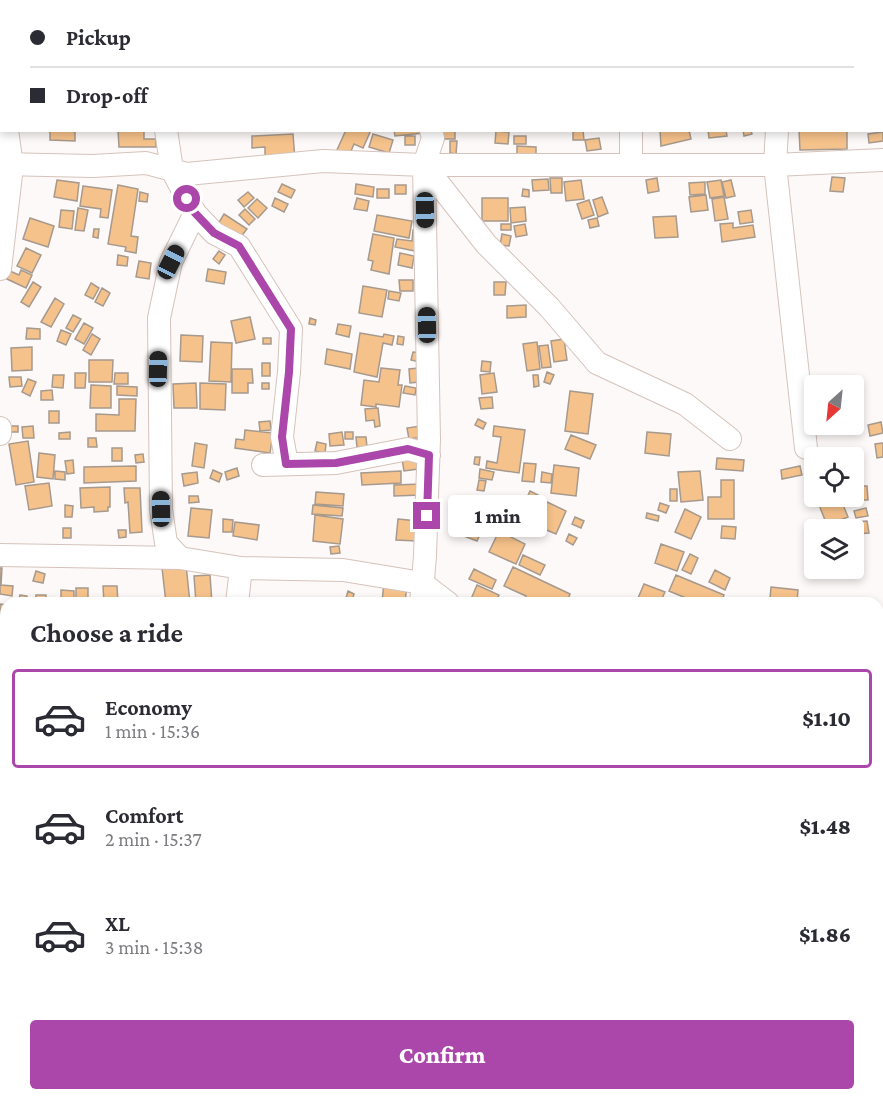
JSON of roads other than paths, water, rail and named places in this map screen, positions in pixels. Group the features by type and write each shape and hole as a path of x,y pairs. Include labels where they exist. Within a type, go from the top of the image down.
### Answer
{"street":[{"path":"0,269 7,132"},
{"path":"166,132 171,170 195,213 214,233 239,246 291,329 282,437 286,464"},
{"path":"0,555 180,558 241,568 343,570 422,593 429,455 424,165 432,138 431,132"},
{"path":"631,132 632,165"},
{"path":"777,132 775,165 806,447"},
{"path":"6,165 93,166 146,163 187,174 323,160 424,165 775,165 883,160"},
{"path":"424,165 486,244 549,307 597,363 685,404 730,439"},
{"path":"180,558 166,543 161,509 159,318 171,262 195,213"},
{"path":"0,428 0,434"},
{"path":"263,465 336,463 408,449 429,455"},
{"path":"238,597 241,568"}]}
